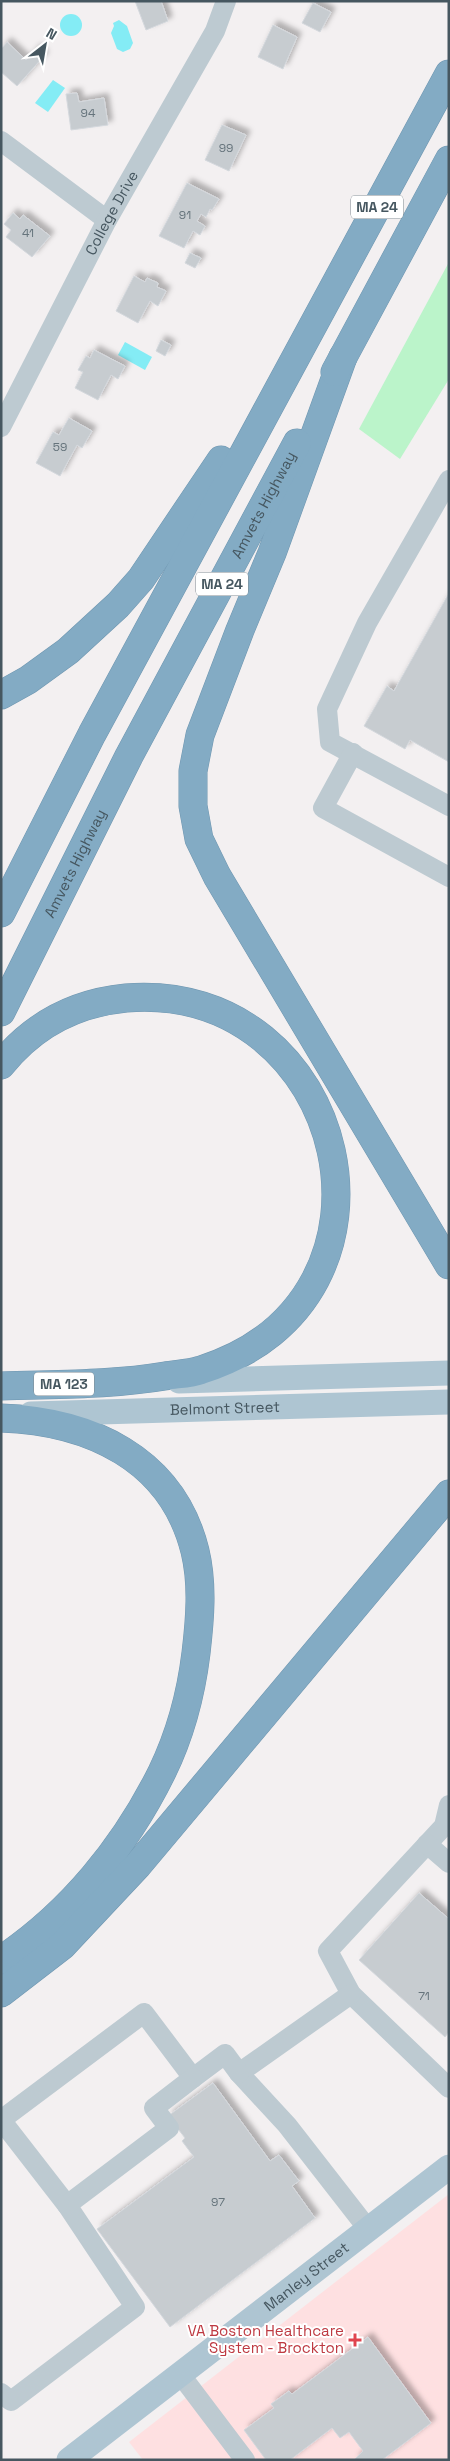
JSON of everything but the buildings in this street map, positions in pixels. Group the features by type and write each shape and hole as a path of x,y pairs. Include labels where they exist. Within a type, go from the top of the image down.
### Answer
{"highway":[{"name":"MA 24","path":"1,913 92,734 449,74"},
{"name":"Amvets Highway","path":"1,1012 129,756 449,160"},
{"path":"1,695 28,680 68,651 103,621 135,585 304,339"},
{"path":"343,357 272,553 236,638 200,735 193,771 193,806 199,840 217,876 449,1265"},
{"path":"1,1065 29,1036 72,1010 109,1000 167,999 213,1011 256,1034 293,1067 310,1093 323,1122 332,1152 336,1181 336,1212 332,1242 324,1264 298,1307 279,1327 257,1344 224,1362 199,1371 127,1382"},
{"name":"Belmont Street","path":"1,1386 127,1382"},
{"path":"1,1416 59,1424 93,1434 116,1445 143,1466 174,1503 195,1550 200,1580 200,1602 193,1677 185,1713 173,1748 149,1797 115,1849 82,1890 48,1925 1,1960"},
{"path":"1,1993 62,1946 132,1872 449,1494"}],"main road":[{"name":"Belmont Street","path":"127,1382 449,1373"},
{"name":"Belmont Street","path":"1,1416 449,1402"},
{"name":"Manley Street","path":"69,2460 449,2167"}],"street":[{"name":"College Drive","path":"1,428 107,220 215,31 226,1"},
{"path":"1,141 107,220"},
{"path":"449,480 367,624 327,709 330,742 449,806"},
{"path":"353,753 323,808 449,878"},
{"path":"445,2076 351,1994 328,1951 444,1826 449,1805"},
{"path":"427,1844 449,1863"},
{"path":"239,2073 351,1994"},
{"path":"1,2393 11,2401 135,2307 67,2205 1,2120 144,2012 194,2078"},
{"path":"67,2205 169,2128 154,2108 225,2054 239,2073 287,2125 368,2229"},
{"path":"180,2374 245,2460"}],"shaded area":[{"name":"VA Boston Healthcare System - Brockton","path":"449,2194 449,2460 143,2460 129,2442"}],"green space":[{"path":"449,262 449,379 400,459 359,429"}],"water":[{"path":"71,14 79,17 82,25 79,33 71,36 63,33 60,25 63,17"},
{"path":"119,20 127,26 133,43 130,49 123,52 117,49 111,33 114,26 113,23"},
{"path":"53,80 65,88 48,112 35,103"},
{"path":"125,342 152,357 145,370 118,355"}],"place":[{"name":"VA Boston Healthcare System - Brockton","path":"355,2340"}]}
